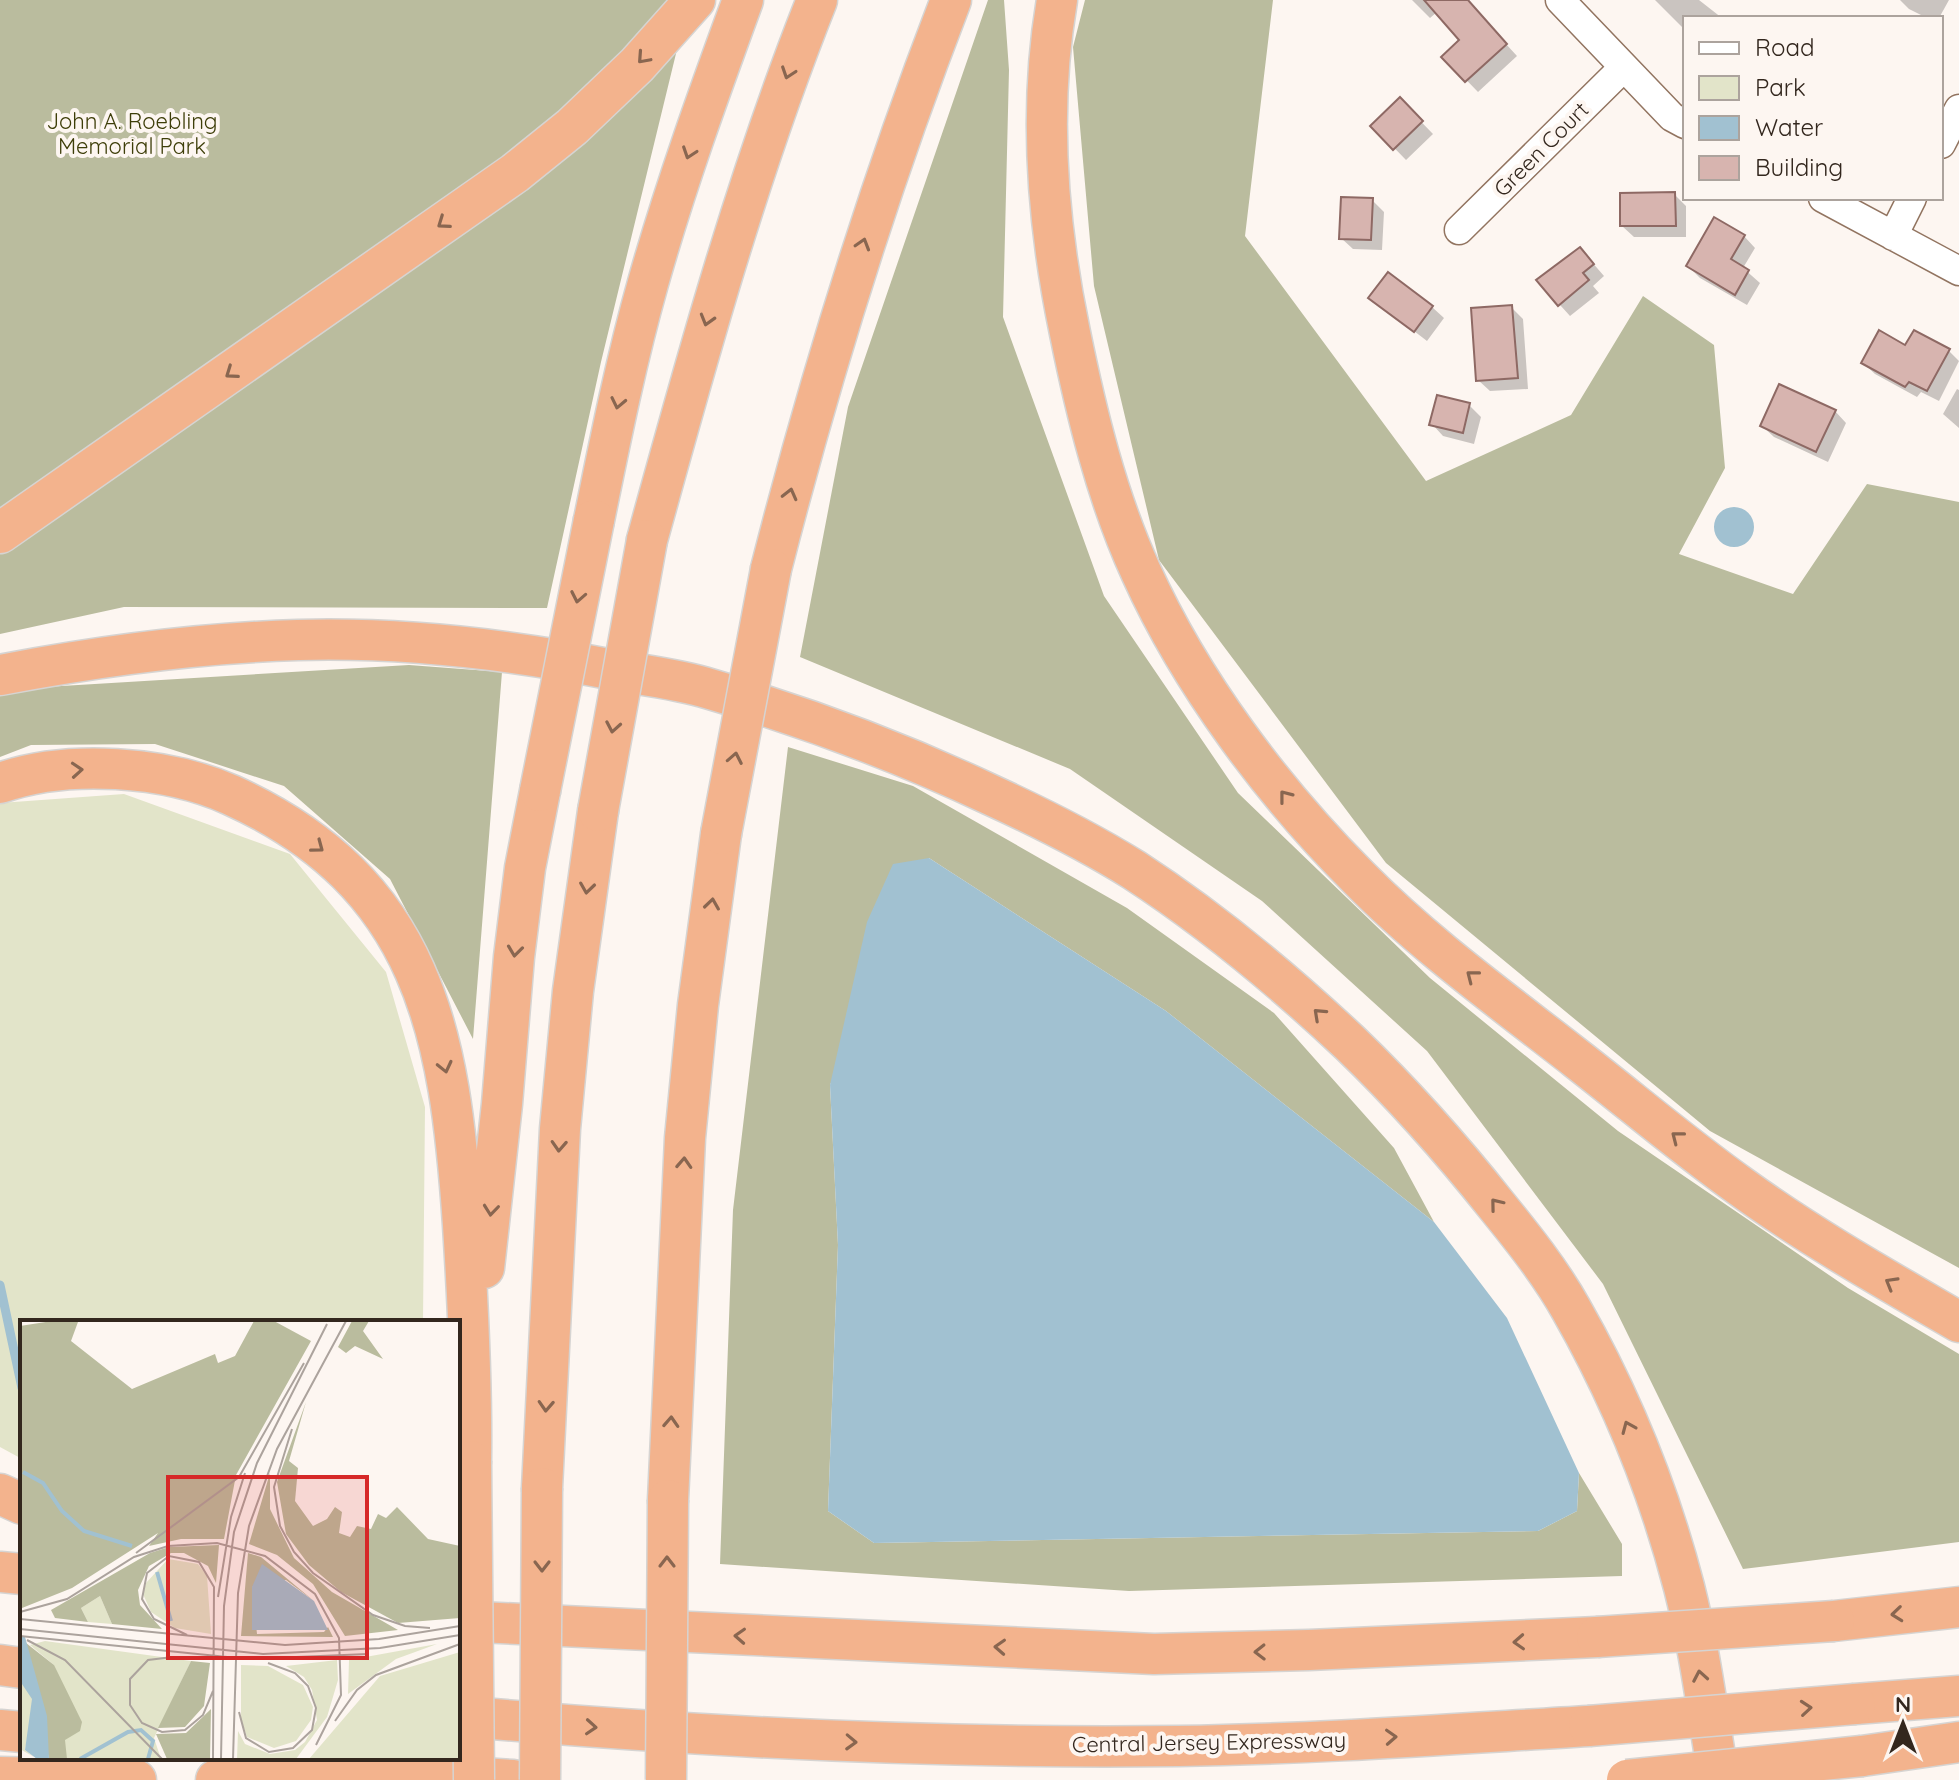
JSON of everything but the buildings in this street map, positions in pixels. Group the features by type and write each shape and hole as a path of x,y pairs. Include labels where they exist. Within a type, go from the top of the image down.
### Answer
{"highway":[{"path":"0,533 515,173 572,127 637,65 695,0"},
{"path":"474,1780 473,1371 525,868 620,393 675,192 743,0"},
{"path":"540,1780 542,1488 560,1129 573,991 598,811 647,540 709,313 741,210 817,0"},
{"path":"666,1780 668,1500 685,1138 698,1005 721,834 771,569 830,348 872,213 951,0"},
{"path":"1057,0 1047,101 1048,192 1060,286 1080,382 1106,477 1139,569 1198,676 1243,742 1292,805 1360,879 1433,946 1740,1186 1881,1277 1959,1322"},
{"path":"0,675 114,655 200,645 301,640 376,641 477,649 578,663 704,687 851,734 1033,814 1132,869 1223,933 1304,1000 1381,1073 1463,1163 1519,1234 1569,1305 1609,1382 1651,1482 1684,1589 1719,1780"},
{"path":"0,783 60,772 110,768 166,774 213,787 259,808 306,838 331,857 367,894 393,929 420,979 448,1080 458,1148 473,1371"},
{"path":"0,1494 20,1503"},
{"path":"0,1572 20,1574"},
{"path":"460,1588 638,1631"},
{"path":"460,1621 1154,1654 1355,1649 1597,1637 1834,1621 1959,1607"},
{"path":"0,1665 20,1668"},
{"name":"Central Jersey Expressway","path":"460,1716 593,1728 936,1745 1250,1744 1589,1726 1959,1696"},
{"path":"0,1730 20,1732"},
{"path":"1627,1780 1862,1756 1959,1742"},
{"path":"287,1760 513,1780"},
{"path":"216,1780 433,1775"},
{"path":"0,1777 136,1780"}],"street":[{"path":"1560,0 1672,117 1683,123"},
{"name":"Green Court","path":"1459,230 1624,67"},
{"path":"1943,140 1959,109"},
{"path":"1827,200 1959,271"},
{"path":"1893,236 1911,200"}],"green space":[{"name":"John A. Roebling Memorial Park","path":"0,0 673,0 681,33 601,362 547,608 124,607 0,634"},
{"path":"988,0 1004,0 1009,70 1003,317 1104,596 1238,793 1430,978 1618,1131 1848,1288 1959,1354 1959,1542 1743,1569 1603,1284 1427,1051 1262,901 1070,769 800,657 848,407"},
{"path":"1085,0 1273,0 1245,236 1426,481 1571,415 1643,296 1714,345 1725,468 1679,554 1793,594 1867,484 1959,502 1959,1268 1710,1131 1386,863 1159,560 1094,286 1073,47"},
{"path":"409,665 502,672 473,1039 390,879 284,786 155,744 31,745 0,757 0,693 12,689"},
{"path":"788,747 913,786 1127,908 1274,1013 1394,1148 1434,1222 1166,1011 929,858 830,1085 838,1245 828,1511 874,1543 1538,1531 1577,1511 1579,1473 1622,1544 1622,1576 1129,1591 720,1564 733,1210"},
{"path":"124,794 290,854 386,972 425,1107 423,1320 20,1320 20,1458 0,1447 0,803"}],"water":[{"path":"1734,507 1748,513 1754,527 1748,541 1734,547 1720,541 1714,527 1720,513"},
{"path":"929,858 1166,1011 1434,1222 1507,1318 1579,1473 1577,1511 1538,1531 874,1543 828,1511 838,1245 830,1085 867,922 893,864"}],"waterway":[{"path":"0,1285 20,1379"}]}
